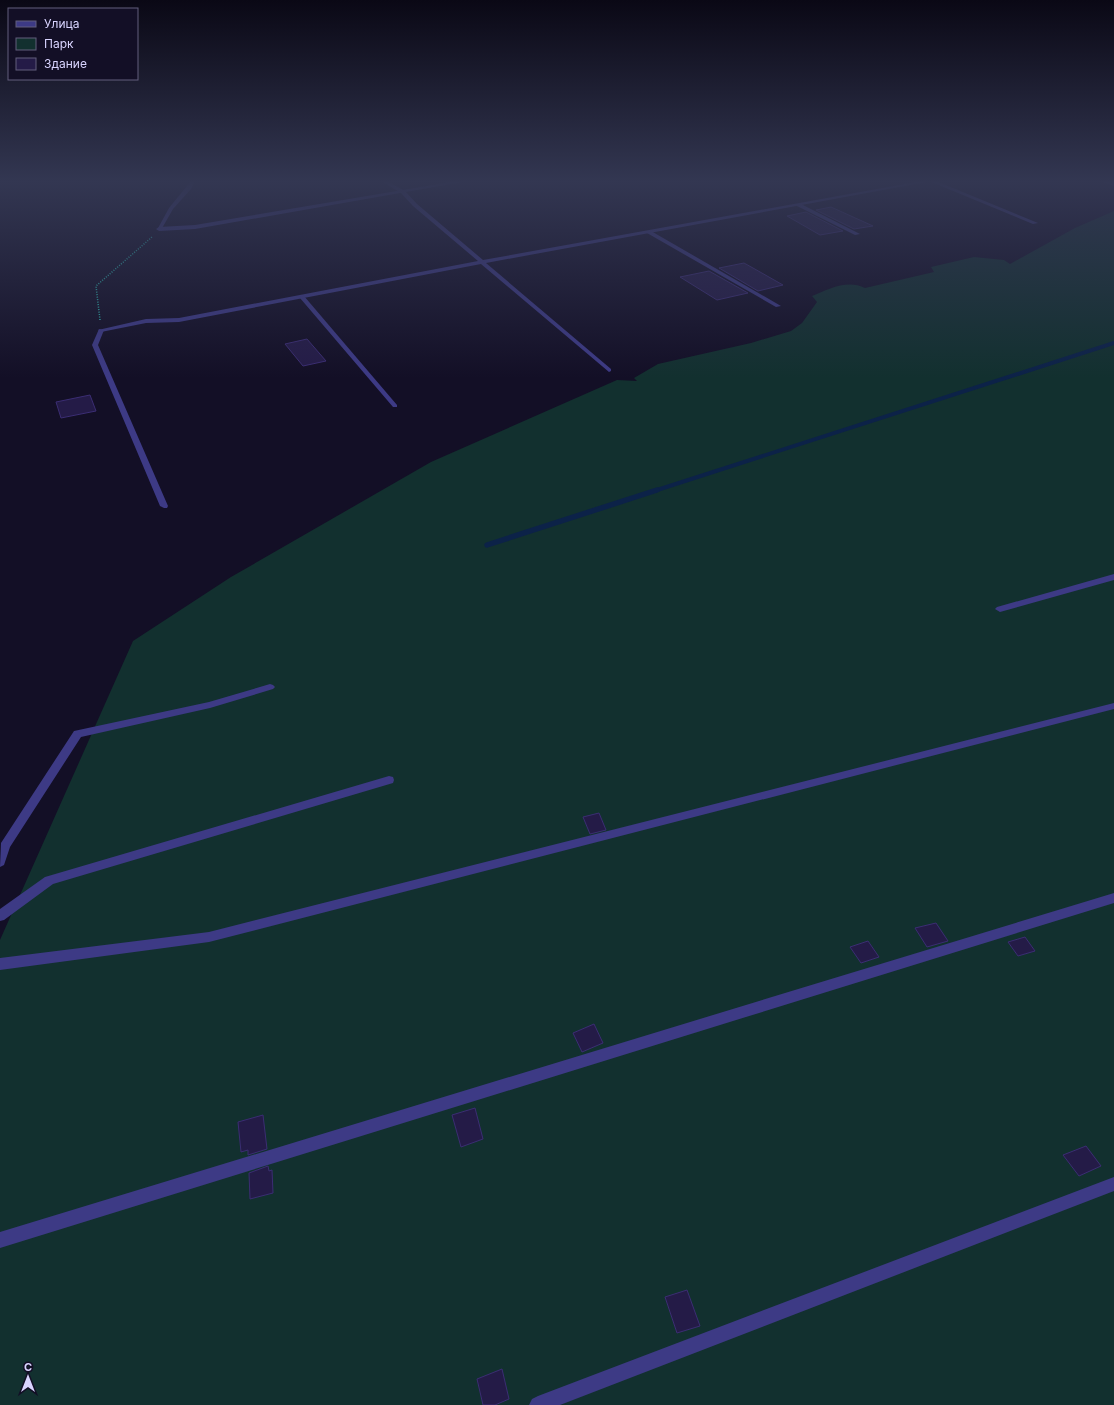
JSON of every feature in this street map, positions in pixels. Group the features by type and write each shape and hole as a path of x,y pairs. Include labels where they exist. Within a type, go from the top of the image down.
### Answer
{"street":[{"path":"465,247 610,370"},
{"path":"164,506 95,345 100,330 146,321 179,320 568,247"},
{"path":"674,247 778,306"},
{"path":"302,297 395,406"},
{"path":"1000,609 1114,577"},
{"path":"0,862 6,846 78,734 210,706 270,687"},
{"path":"0,964 209,938 1114,706"},
{"path":"0,916 49,880 389,780"},
{"path":"0,1240 1114,898"},
{"path":"538,1405 1114,1184"}],"path":[{"path":"100,330 96,286 142,247"}],"green space":[{"path":"1041,247 1114,247 1114,1405 0,1405 0,940 133,641 231,577 431,462 617,380 637,381 634,378 658,364 751,343 791,331 802,323 817,302 812,296 838,286 852,284 865,288 934,272 931,267 974,257 1004,260 1010,264"}],"building":[{"path":"744,263 783,285 758,291 719,268"},
{"path":"709,271 748,293 717,300 680,277"},
{"path":"307,339 326,361 303,366 285,344"},
{"path":"90,395 96,411 61,418 56,402"},
{"path":"599,813 606,830 590,834 583,817"},
{"path":"936,923 948,941 927,947 915,928"},
{"path":"1025,937 1035,951 1018,956 1008,942"},
{"path":"868,941 879,957 861,963 850,947"},
{"path":"594,1024 603,1043 582,1052 573,1033"},
{"path":"475,1108 483,1139 461,1147 452,1115"},
{"path":"263,1115 267,1149 248,1155 248,1150 241,1152 238,1122"},
{"path":"1086,1146 1101,1166 1079,1176 1063,1155"},
{"path":"268,1166 269,1171 272,1170 273,1193 250,1199 249,1173"},
{"path":"687,1290 700,1326 677,1333 665,1297"},
{"path":"502,1369 509,1399 495,1405 483,1405 477,1379"}],"waterway":[{"path":"654,491 1114,343"},
{"path":"487,545 657,490"}]}
